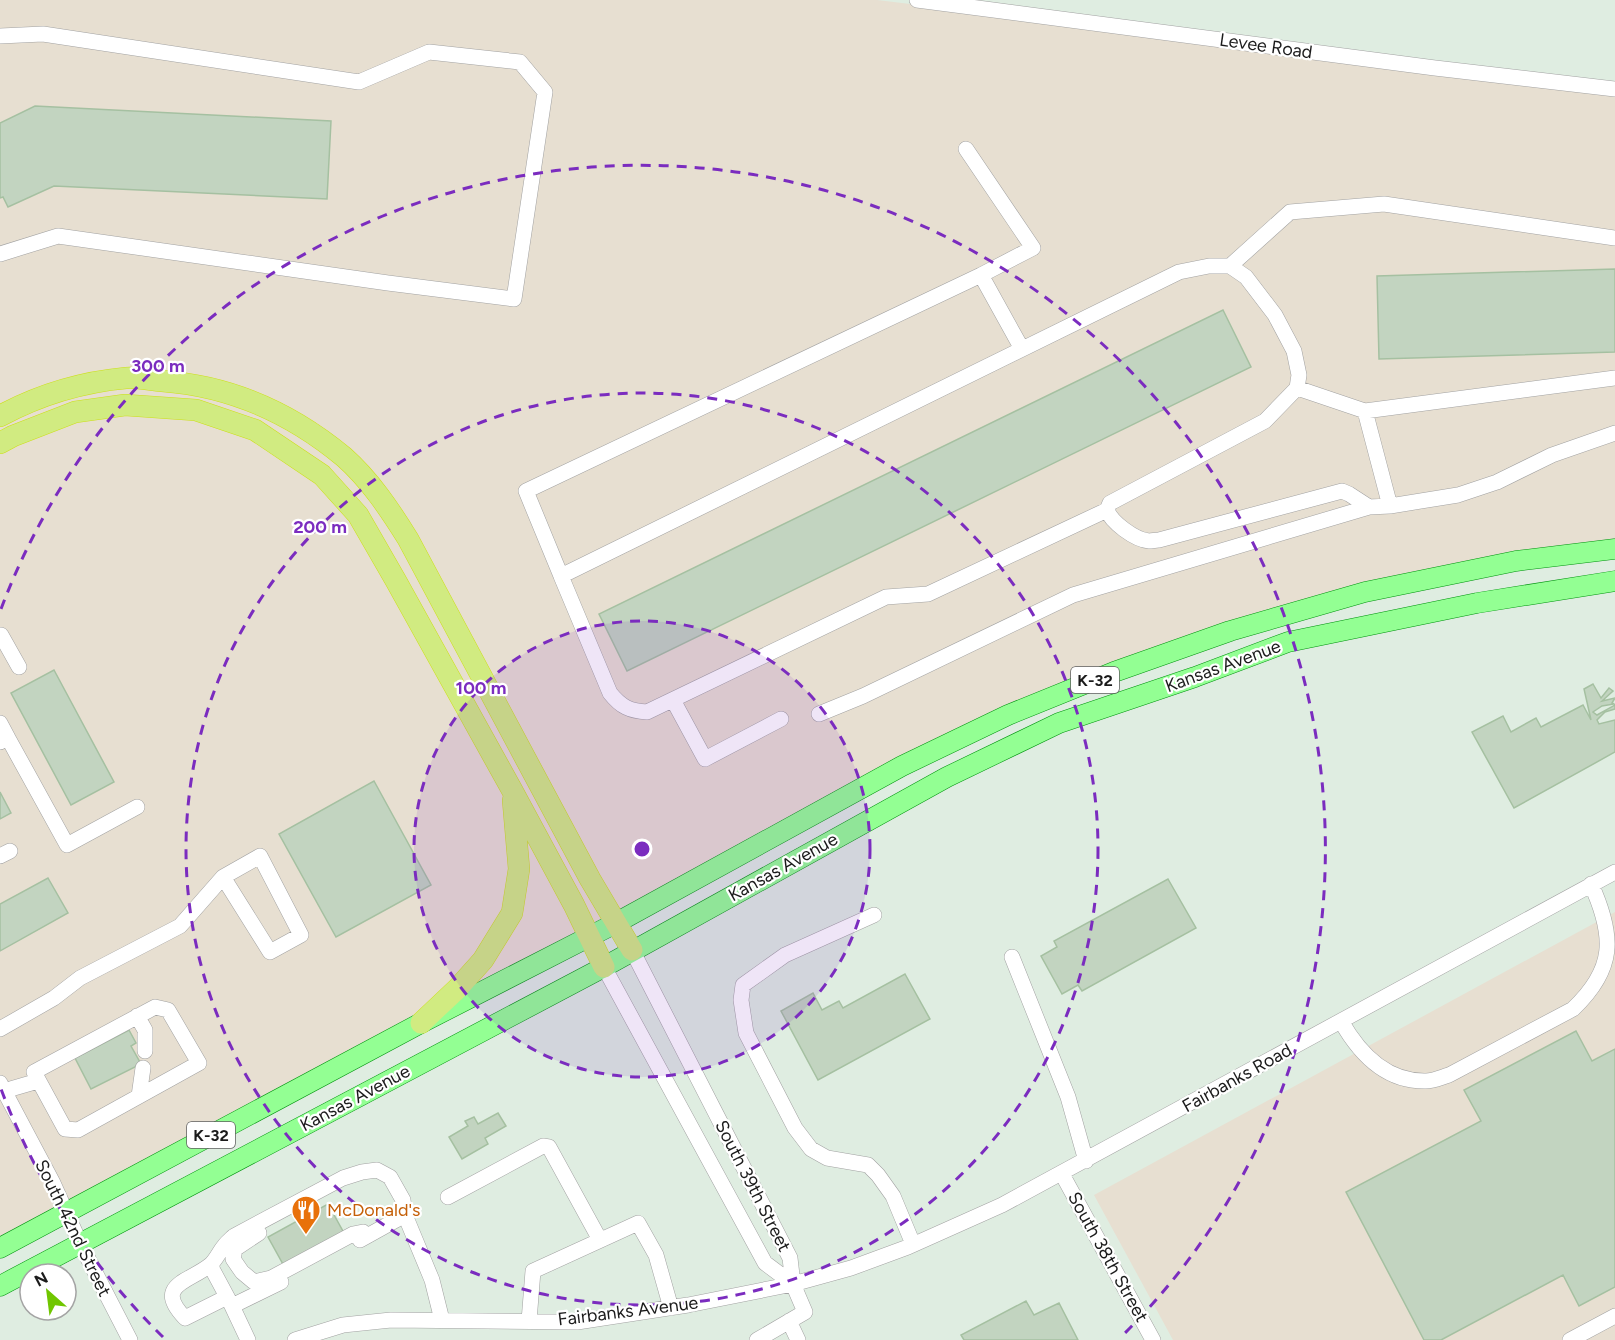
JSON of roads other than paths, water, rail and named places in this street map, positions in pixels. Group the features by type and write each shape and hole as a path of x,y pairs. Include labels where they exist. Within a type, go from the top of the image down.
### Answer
{"highway":[{"path":"0,416 71,387 128,378 193,383 262,404 306,428 345,459 385,503 408,539 590,879 632,950"},
{"path":"0,443 75,412 125,405 196,410 255,430 322,475 358,515 512,790 604,967"},
{"path":"421,1023 457,990 483,960 512,913 519,869 512,790"}],"main road":[{"name":"Kansas Avenue","path":"0,1248 421,1023 616,923 902,766 1008,715 1114,672 1230,631 1365,592 1516,561 1615,549"},
{"name":"Kansas Avenue","path":"0,1286 604,967 947,777 1059,723 1195,677 1288,642 1477,603 1615,581"}],"street":[{"name":"Levee Road","path":"917,0 1423,67 1615,89"},
{"path":"0,36 43,34 359,82 429,52 520,62 545,92 514,298 388,283 58,236 0,254"},
{"path":"966,149 1033,248 981,275 526,491 610,693 619,705 633,711 646,712 886,597 928,594 1110,515"},
{"path":"1230,266 1290,212 1384,204 1615,238"},
{"path":"561,576 1179,272 1209,266 1230,266 1246,277 1275,315 1294,351 1299,375 1297,388 1265,421 1110,503 1110,515"},
{"path":"981,275 1022,349"},
{"path":"1297,388 1365,411 1615,378"},
{"path":"1365,411 1390,507"},
{"path":"819,714 857,699 1073,595 1368,507 1390,507 1458,495 1497,482 1552,455 1615,433"},
{"path":"1110,515 1137,537 1148,541 1342,491 1368,507"},
{"path":"0,635 19,667"},
{"path":"673,700 705,759 781,719"},
{"path":"0,723 4,740 67,845 137,807"},
{"path":"0,1029 54,998 80,978 180,926 223,878 260,856 301,935 270,952 223,878"},
{"name":"Fairbanks Road","path":"851,1268 1002,1205 1062,1174 1615,872"},
{"path":"1341,1021 1350,1037 1367,1058 1386,1072 1407,1079 1427,1081 1449,1076 1573,1009 1591,995 1604,978 1611,958 1613,940 1609,925 1604,909 1591,884"},
{"path":"873,915 785,955 742,985 741,1000 746,1033 795,1128 811,1149 827,1158 868,1165 893,1196 913,1244"},
{"name":"South 39th Street","path":"632,950 790,1258 793,1284"},
{"path":"1012,957 1068,1097 1086,1161"},
{"name":"South 39th Street","path":"604,967 765,1263 793,1284"},
{"path":"1,1089 36,1077 155,1007 168,1010 199,1063 78,1130 65,1129 36,1077"},
{"path":"137,1016 145,1030 146,1051"},
{"path":"140,1096 143,1068"},
{"name":"South 42nd Street","path":"1,1089 53,1182 80,1243 130,1340"},
{"path":"448,1197 543,1146 549,1147 600,1240"},
{"path":"405,1215 306,1269 230,1302 184,1318 172,1299 173,1291 178,1284 210,1265 224,1245 234,1236 343,1178 377,1170 390,1177 403,1200 405,1215 432,1280 442,1320"},
{"name":"South 38th Street","path":"1062,1174 1153,1340"},
{"path":"343,1178 342,1187 245,1241 235,1249 233,1259 242,1272 254,1282 271,1278 353,1233 363,1232 367,1236"},
{"path":"529,1321 533,1271 638,1223 656,1255 671,1308"},
{"path":"210,1265 248,1340"},
{"name":"Fairbanks Avenue","path":"295,1340 343,1325 391,1320 577,1322 671,1308 793,1284 851,1268"},
{"path":"757,1340 805,1312 793,1284"},
{"path":"1570,1340 1615,1316"},
{"path":"786,1323 798,1340"}],"place":[{"name":"McDonald's","path":"306,1236"}]}
